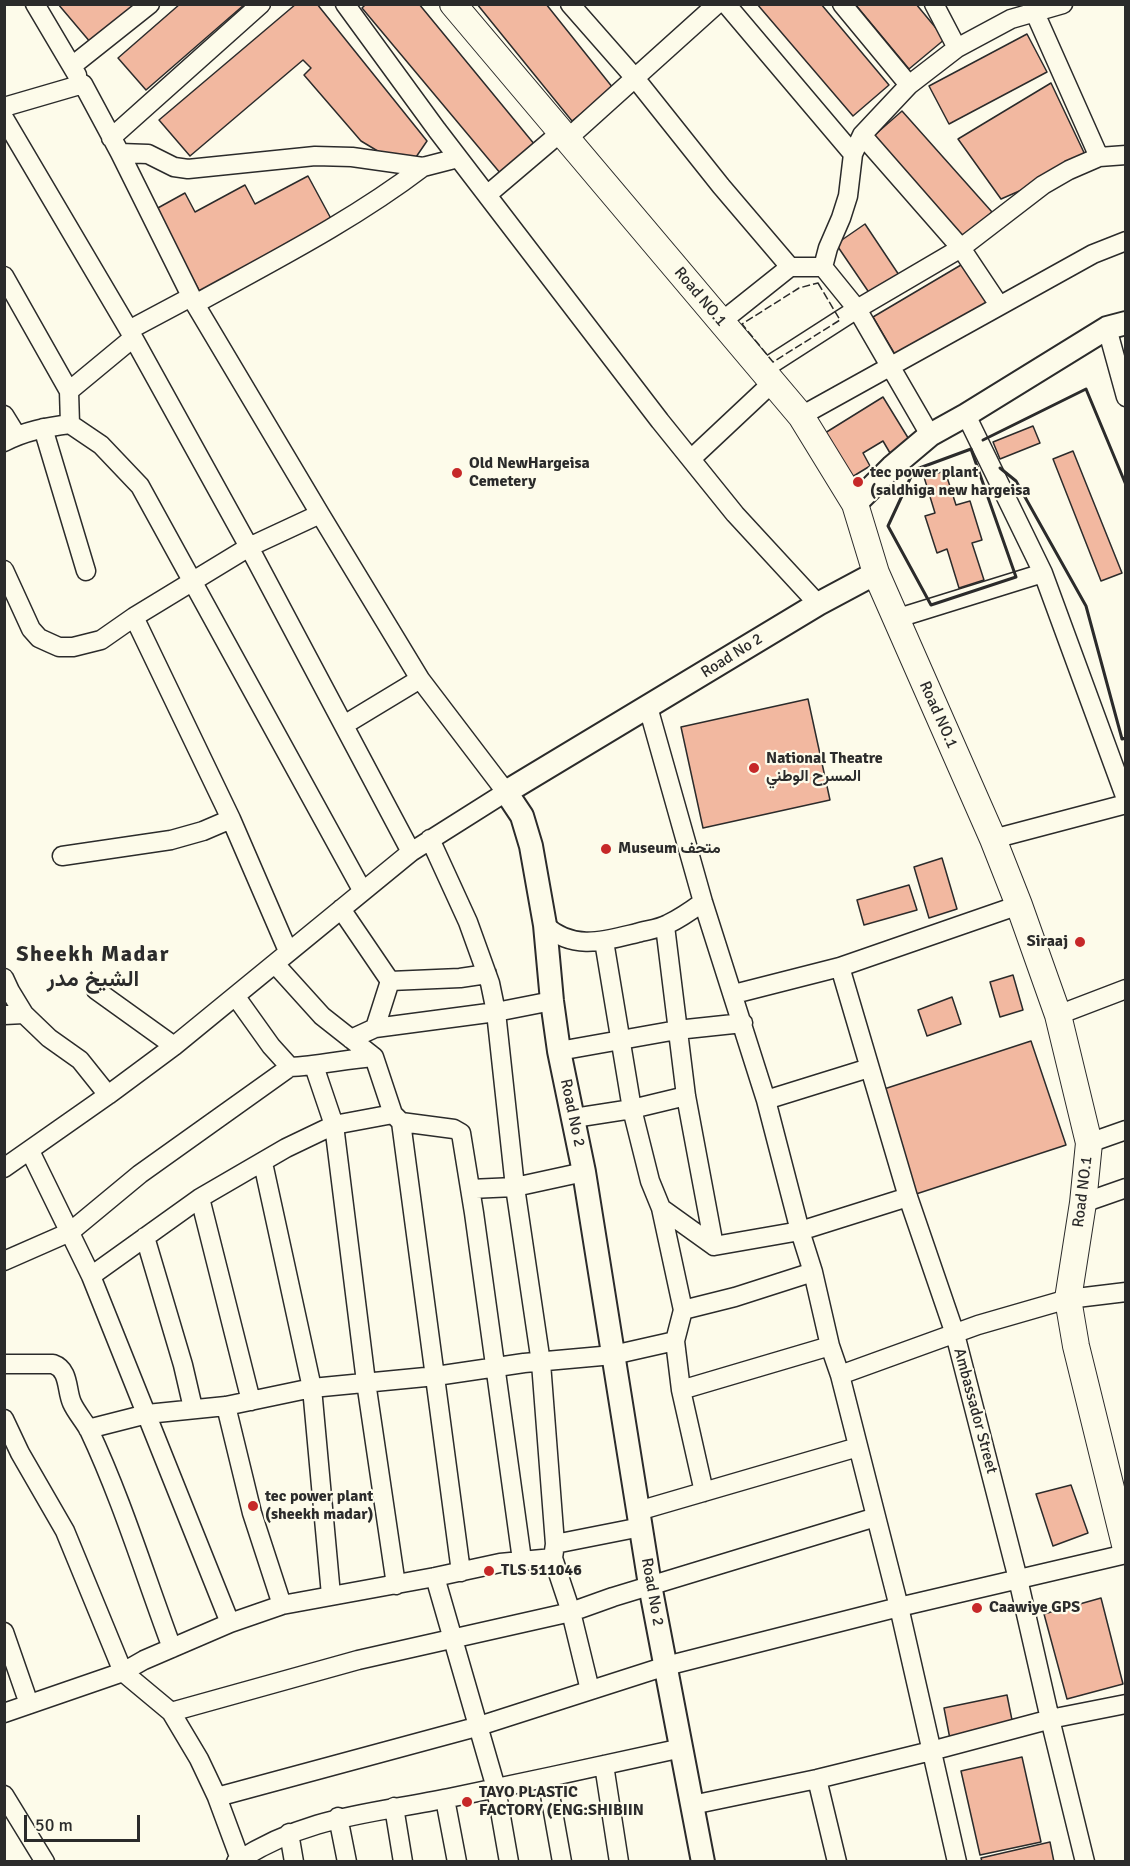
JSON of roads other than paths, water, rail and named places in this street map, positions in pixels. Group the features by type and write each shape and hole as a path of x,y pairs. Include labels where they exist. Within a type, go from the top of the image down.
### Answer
{"highway":[{"name":"Road NO.1","path":"453,4 801,417 855,504 876,573 993,839 1058,1015 1089,1143 1083,1203 1068,1299 1076,1346 1125,1549"}],"main road":[{"path":"855,504 892,467 930,435 1116,326"},
{"name":"Road No 2","path":"703,1862 650,1585 584,1172 559,1051 545,925 531,846 522,816 506,792 818,604 876,573"}],"street":[{"path":"4,1168 174,1046 411,852 506,792 420,679 320,514 193,301 116,145 35,4"},
{"path":"72,66 150,4"},
{"path":"116,145 261,4"},
{"path":"570,4 635,78 721,186 790,267"},
{"path":"487,195 635,78 717,4"},
{"path":"726,4 853,154"},
{"path":"842,4 909,85"},
{"path":"934,4 957,48"},
{"path":"823,267 848,196 853,154 862,135 909,85 1008,12 1035,13 1063,4"},
{"path":"346,5 458,158 691,459 735,514 818,604"},
{"path":"1035,13 1099,157"},
{"path":"4,107 82,84"},
{"path":"4,118 131,334 249,547 411,852"},
{"path":"862,135 961,248 999,305"},
{"path":"116,145 148,154 174,167 188,170 315,156 423,167 458,158"},
{"path":"691,459 767,377 857,309 961,248 1043,185 1069,170 1099,157 1125,155"},
{"path":"69,391 131,334 335,227 423,167"},
{"path":"801,417 999,305 1093,254 1125,241"},
{"path":"721,322 790,267 823,267"},
{"path":"823,267 857,309 930,435"},
{"path":"4,276 69,391 70,424"},
{"path":"1116,326 1125,397"},
{"path":"4,415 10,439 42,428 70,424 101,445 140,486 362,890"},
{"path":"966,415 1043,573 1123,781 1125,802 993,839"},
{"path":"42,428 86,571"},
{"path":"4,570 31,629 39,638 59,647 74,647 101,640 134,617 249,547 320,514"},
{"path":"895,620 1043,573"},
{"path":"134,617 231,819 282,958 322,1016 374,1057 397,1118 436,1376 461,1572"},
{"path":"344,725 420,679"},
{"path":"648,707 703,902 766,1100 813,1272 830,1346 840,1375 899,1607 957,1862"},
{"path":"62,856 171,840 203,831 231,819"},
{"path":"430,839 468,922 487,974 496,1012 515,1187 541,1363 554,1551 590,1690"},
{"path":"545,925 555,934 566,939 586,942 604,941 665,926 683,917 703,902"},
{"path":"734,994 840,967 1019,905"},
{"path":"341,909 390,981"},
{"path":"665,926 686,1096 714,1246"},
{"path":"604,941 632,1109 650,1181 661,1208 683,1310 675,1341 681,1390 704,1492"},
{"name":"Ambassador Street","path":"840,967 908,1197 955,1334 1018,1579 1085,1862"},
{"path":"390,981 460,978 487,974"},
{"path":"4,978 24,1014 49,1038 80,1060 108,1095"},
{"path":"375,1028 390,981"},
{"path":"1058,1015 1125,989"},
{"path":"96,990 174,1046"},
{"path":"236,997 271,1046 290,1067"},
{"path":"351,1039 375,1028 496,1012 552,1001"},
{"path":"4,1015 24,1014"},
{"path":"559,1051 677,1030 743,1023"},
{"path":"4,1261 70,1232 140,1174 290,1067 314,1066 337,1060 374,1057"},
{"path":"314,1066 334,1125 366,1382 396,1585"},
{"path":"766,1100 869,1068"},
{"path":"574,1118 632,1109 686,1096"},
{"path":"91,1276 200,1198 286,1148 334,1125 397,1118 458,1130 461,1133 470,1189 522,1560"},
{"path":"1089,1143 1125,1130"},
{"path":"30,1151 91,1276 230,1623"},
{"path":"263,1163 312,1388 331,1594"},
{"path":"470,1189 515,1187 584,1172"},
{"path":"1083,1203 1125,1188"},
{"path":"661,1208 714,1246 800,1231 908,1197"},
{"path":"200,1198 251,1401"},
{"path":"145,1237 177,1342 193,1408"},
{"path":"683,1310 813,1272"},
{"path":"840,1375 978,1325 1068,1299 1125,1292"},
{"path":"88,1429 147,1414 226,1406 312,1388 613,1355 675,1341"},
{"path":"681,1390 830,1346"},
{"path":"4,1364 53,1364 60,1367 66,1377 72,1405 88,1429 119,1503 172,1648"},
{"path":"226,1406 252,1513 282,1605"},
{"path":"4,1419 20,1453 65,1531 123,1672 171,1712 199,1759 217,1797 238,1860 289,1833 338,1817 445,1799 682,1748"},
{"path":"4,1713 123,1672 230,1623 282,1605 522,1560 554,1551 640,1519 704,1492 858,1447"},
{"path":"171,1712 358,1660 571,1612 650,1585 876,1517"},
{"path":"217,1797 476,1727 666,1666 899,1607 1125,1554"},
{"path":"435,1577 476,1727 496,1788 509,1862"},
{"path":"4,1632 29,1704"},
{"path":"692,1806 817,1779 1050,1719 1125,1704"},
{"path":"604,1765 620,1862"},
{"path":"547,1778 562,1862"},
{"path":"817,1779 837,1862"},
{"path":"4,1795 45,1862"},
{"path":"445,1799 458,1862"},
{"path":"394,1807 403,1862"},
{"path":"338,1817 347,1862"},
{"path":"289,1833 294,1862"}],"place":[{"name":"Old NewHargeisa Cemetery","path":"457,473"},
{"name":"tec power plant (saldhiga new hargeisa","path":"858,482"},
{"name":"National Theatre المسرح الوطني","path":"754,768"},
{"name":"Museum متحف","path":"606,849"},
{"name":"Siraaj","path":"1080,942"},
{"name":"tec power plant (sheekh madar)","path":"253,1506"},
{"name":"TLS 511046","path":"489,1571"},
{"name":"Caawiye GPS","path":"977,1608"},
{"name":"TAYO PLASTIC FACTORY (ENG:SHIBIIN","path":"467,1802"}],"district":[{"name":"Sheekh Madar الشيخ مدر","path":"93,968"}]}
